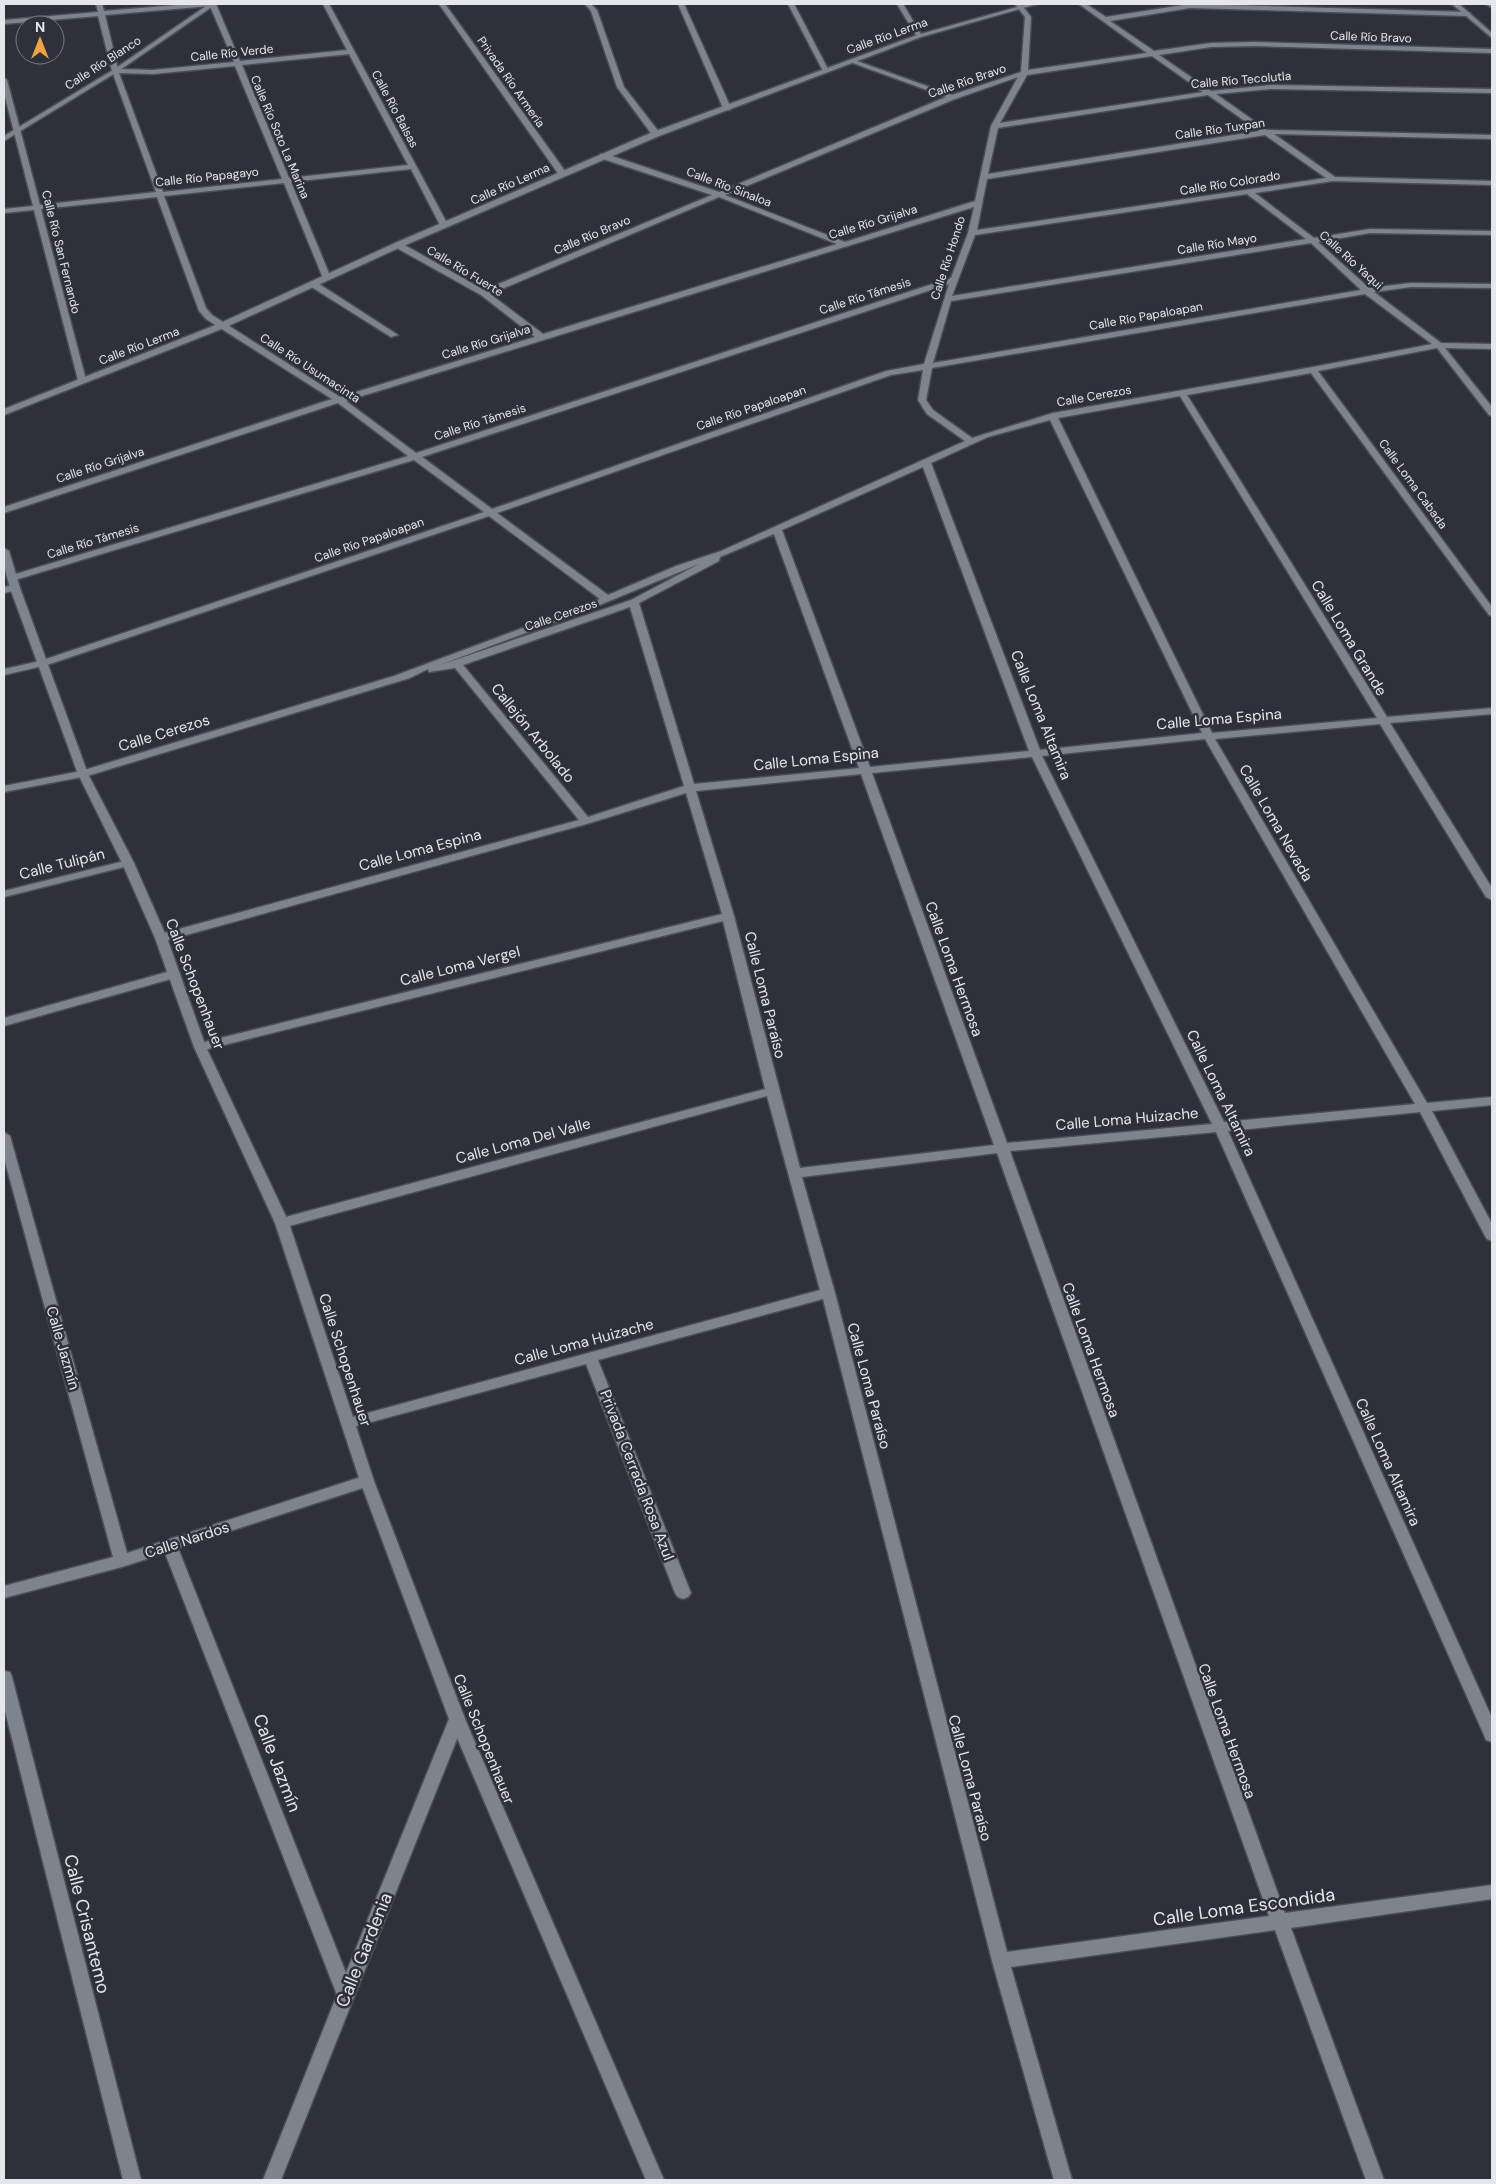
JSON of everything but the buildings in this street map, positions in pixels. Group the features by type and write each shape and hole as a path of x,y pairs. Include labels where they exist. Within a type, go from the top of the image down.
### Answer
{"street":[{"name":"Calle Río Usumacinta","path":"99,4 115,71 202,309 208,317 338,400 608,599"},
{"path":"4,22 209,4"},
{"name":"Calle Río Soto La Marina","path":"213,4 327,278"},
{"name":"Calle Río Blanco","path":"4,140 16,130 115,71 213,4"},
{"name":"Calle Río Balsas","path":"326,4 444,225"},
{"name":"Privada Río Armería","path":"442,4 562,174"},
{"path":"588,4 594,10 621,87 656,134"},
{"path":"682,4 727,108"},
{"path":"791,4 826,71"},
{"path":"900,4 919,36"},
{"name":"Calle Río Lerma","path":"4,412 221,326 398,245 656,134 919,36 1019,5 1034,4"},
{"path":"1082,4 1333,179"},
{"path":"1456,4 1492,36"},
{"name":"Calle Río Hondo","path":"972,442 930,412 922,400 928,366 947,299 972,233 995,126 1024,73 1028,17 1019,5"},
{"path":"1107,20 1190,6 1468,14"},
{"name":"Calle Río Bravo","path":"484,293 952,97 1024,73 1229,44 1492,51"},
{"name":"Calle Río Verde","path":"115,71 153,72 352,52"},
{"path":"852,61 952,97"},
{"name":"Calle Río San Fernando","path":"4,80 82,380"},
{"name":"Calle Río Tecolutla","path":"995,126 1210,93 1290,87 1492,91"},
{"name":"Calle Río Tuxpan","path":"984,177 1267,132 1492,137"},
{"name":"Calle Río Sinaloa","path":"603,156 719,194 844,244"},
{"name":"Calle Río Papagayo","path":"4,210 412,167"},
{"name":"Calle Río Colorado","path":"972,233 1333,179 1492,183"},
{"name":"Calle Río Yaqui","path":"1248,191 1312,240 1367,291 1439,345 1492,413"},
{"name":"Calle Río Grijalva","path":"4,510 338,400 978,203"},
{"name":"Calle Río Mayo","path":"947,299 1370,231 1492,233"},
{"name":"Calle Río Fuerte","path":"398,245 484,293 542,338"},
{"name":"Calle Río Támesis","path":"10,586 414,457 953,280"},
{"path":"313,284 394,335"},
{"name":"Calle Río Papaloapan","path":"4,672 44,663 489,513 889,373 1367,291 1411,285 1492,286"},
{"name":"Calle Cerezos","path":"398,678 447,657 608,599 696,561 724,553 985,435 1053,416 1313,370 1439,345 1492,346"},
{"name":"Calle Loma Cabada","path":"1313,370 1492,613"},
{"name":"Calle Loma Grande","path":"1182,393 1492,897"},
{"name":"Calle Loma Nevada","path":"1053,416 1208,736 1424,1108 1492,1236"},
{"name":"Calle Loma Altamira","path":"926,463 1036,754 1220,1127 1492,1735"},
{"name":"Calle Loma Hermosa","path":"777,530 866,770 1279,1922 1375,2180"},
{"name":"Calle Schopenhauer","path":"4,551 10,586 44,663 83,774 128,863 161,938 200,1046 282,1223 367,1481 457,1719 655,2180"},
{"name":"Calle Cerezos","path":"4,789 83,774 398,678 457,664 634,602 708,565 724,553"},
{"name":"Calle Loma Paraíso","path":"634,602 728,916 772,1091 828,1293 1001,1961 1063,2180"},
{"name":"Callejón Arbolado","path":"457,664 586,821"},
{"name":"Calle Loma Espina","path":"161,938 586,821 689,788 1208,736 1492,711"},
{"name":"Calle Tulipán","path":"4,894 128,863"},
{"name":"Calle Loma Vergel","path":"200,1046 728,916"},
{"path":"4,1022 174,974"},
{"name":"Calle Loma Del Valle","path":"282,1223 772,1091"},
{"name":"Calle Loma Huizache","path":"796,1173 1001,1148 1492,1101"},
{"name":"Calle Jazmín","path":"4,1136 122,1561"},
{"name":"Calle Loma Huizache","path":"349,1423 828,1293"},
{"name":"Privada Cerrada Rosa Azul","path":"590,1358 683,1593"},
{"name":"Calle Nardos","path":"4,1592 122,1561 367,1481"},
{"name":"Calle Jazmín","path":"170,1546 346,1995"},
{"name":"Calle Crisantemo","path":"4,1677 132,2180"},
{"name":"Calle Gardenia","path":"272,2180 457,1719"},
{"name":"Calle Loma Escondida","path":"1001,1961 1492,1892"}]}
